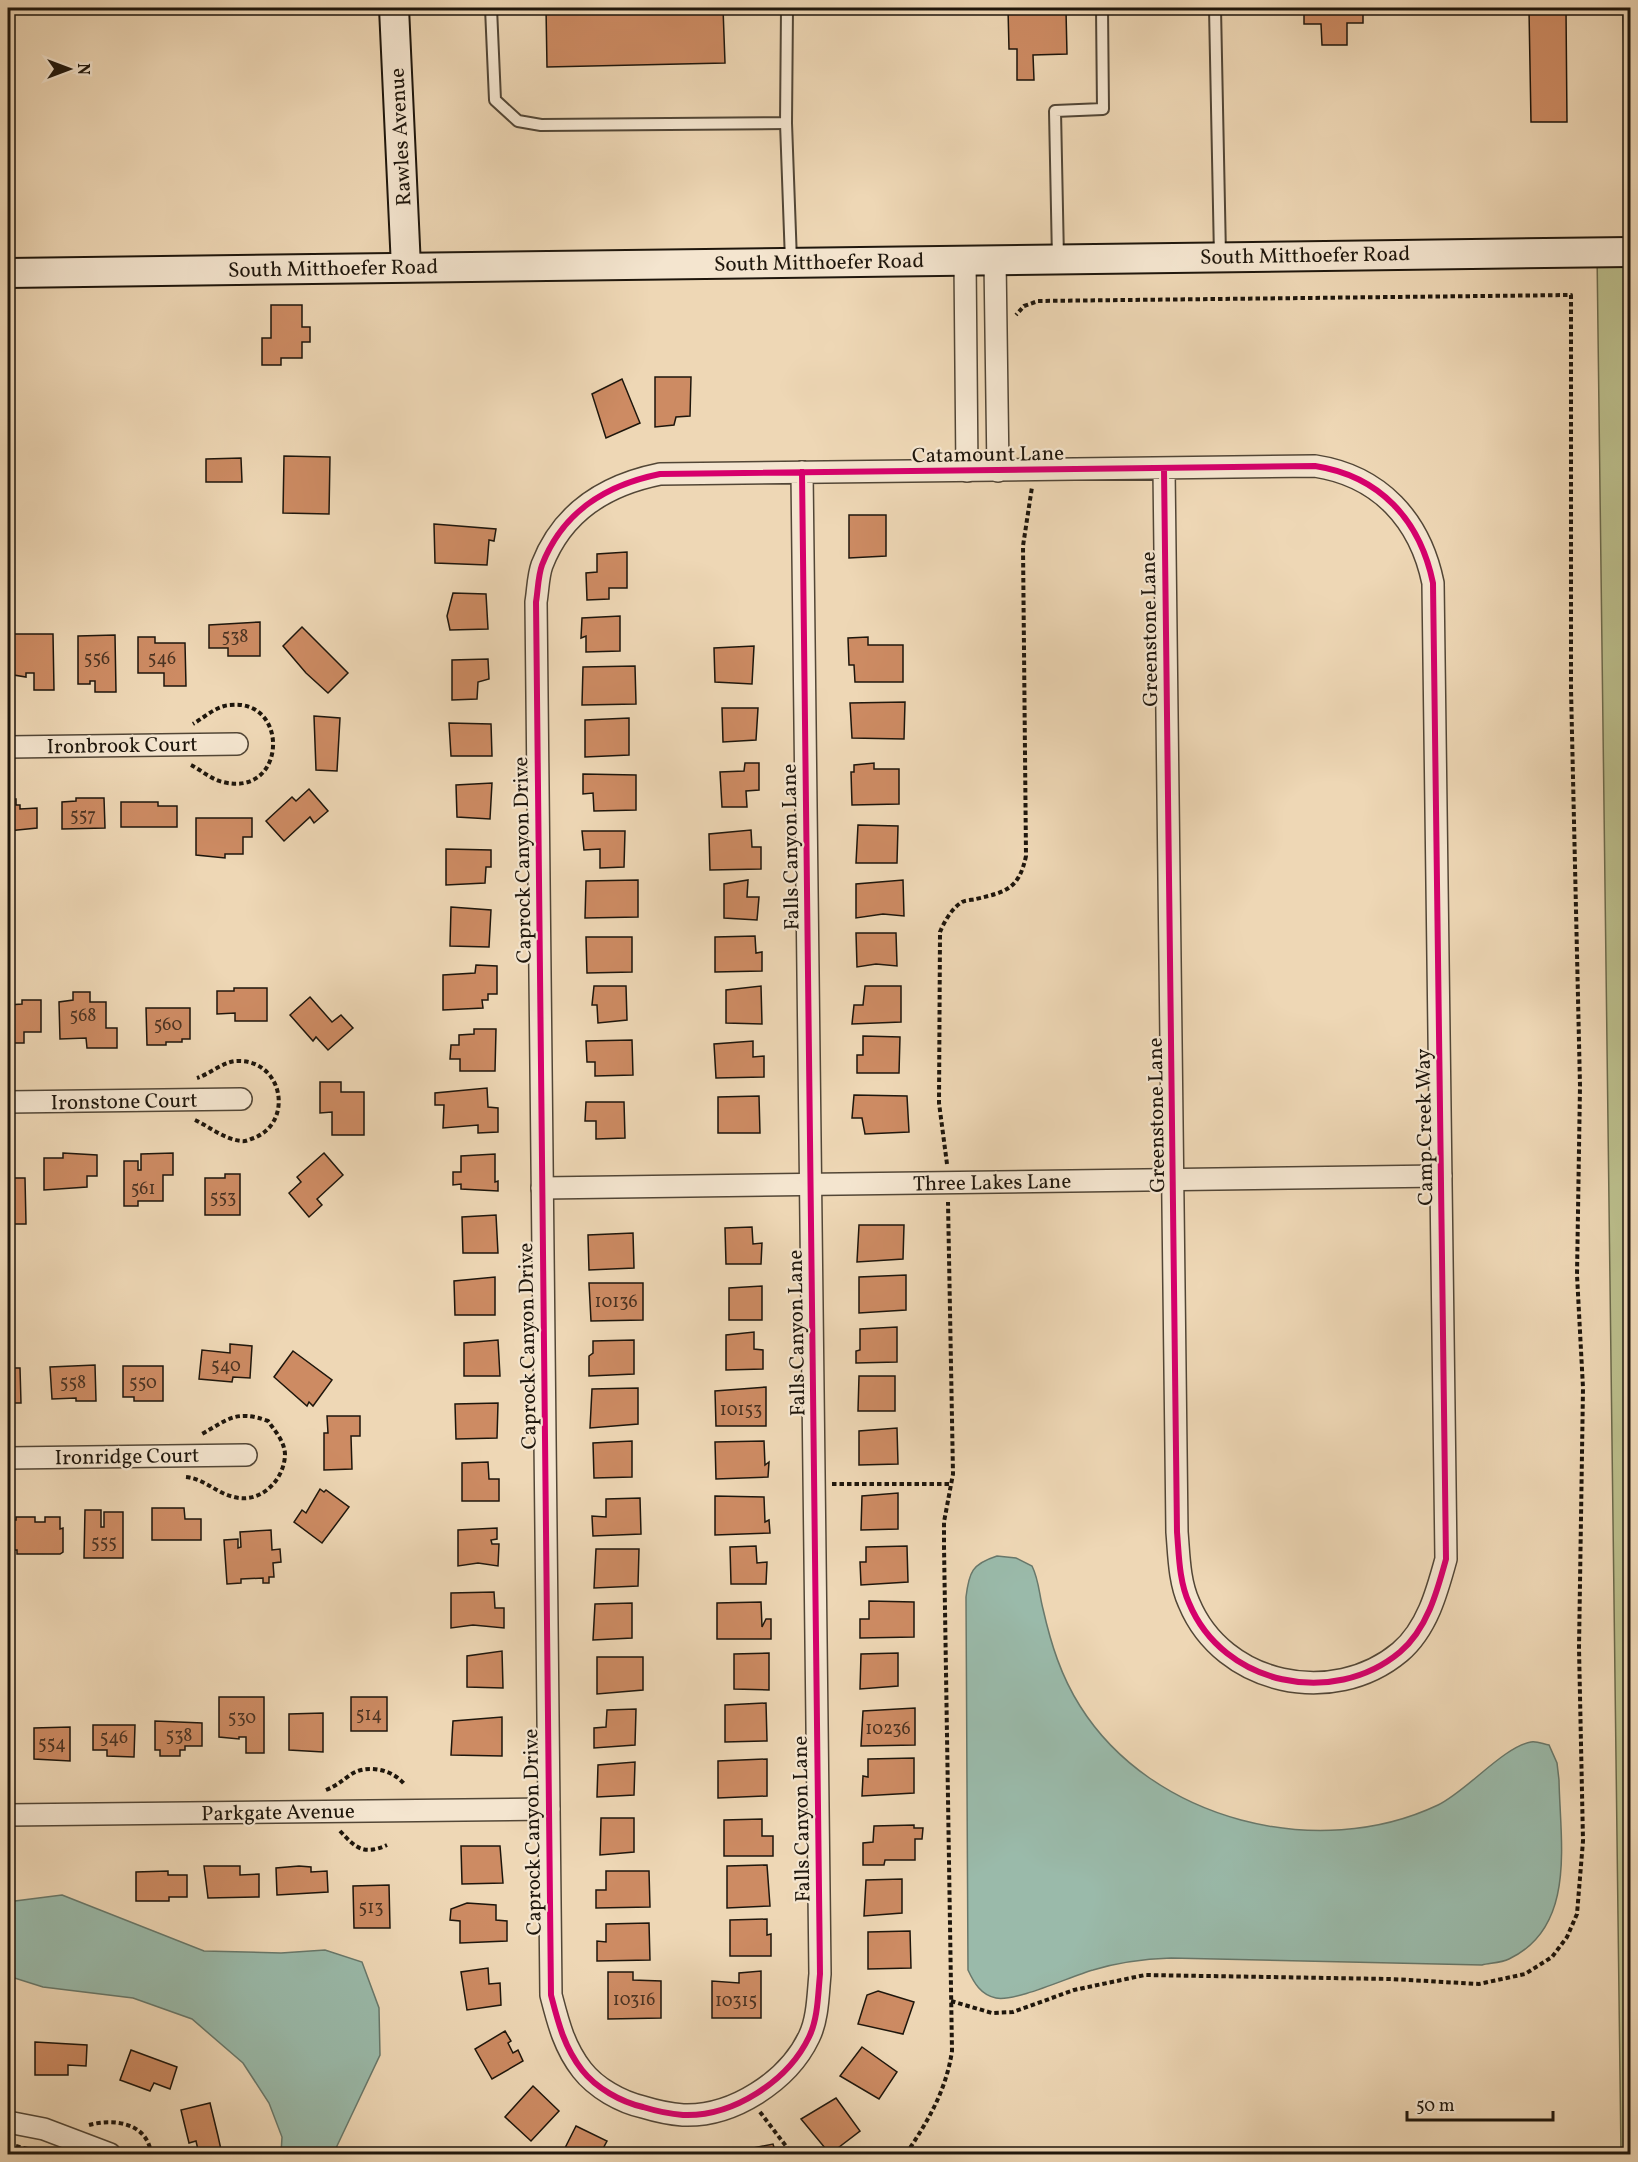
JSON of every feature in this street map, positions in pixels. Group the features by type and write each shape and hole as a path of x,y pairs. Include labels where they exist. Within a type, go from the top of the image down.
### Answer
{"main road":[{"name":"Rawles Avenue","path":"394,8 406,267"},
{"name":"South Mitthoefer Road","path":"8,273 1630,252"}],"street":[{"path":"964,260 967,471"},
{"path":"995,260 998,471"},
{"name":"Catamount Lane","path":"578,511 606,491 631,480 660,474 1164,469 1324,468 1356,477 1379,489 1396,505"},
{"name":"Greenstone Lane","path":"1164,469 1177,1532 1183,1585 1189,1604 1200,1623 1230,1657 1272,1679 1314,1684"},
{"name":"Falls Canyon Lane","path":"684,2115 705,2113 733,2105 767,2087 788,2068 810,2036 817,2004 820,1974 802,472"},
{"name":"Camp Creek Way","path":"1314,1684 1359,1675 1401,1651 1428,1613 1446,1559 1433,583 1421,542 1396,505"},
{"name":"Caprock Canyon Drive","path":"578,511 557,538 542,567 536,602 550,1995 562,2038 583,2071 607,2092 630,2104 684,2115"},
{"name":"Ironbrook Court","path":"8,747 237,744"},
{"name":"Ironstone Court","path":"8,1102 242,1100"},
{"name":"Three Lakes Lane","path":"542,1188 1441,1176"},
{"name":"Ironridge Court","path":"8,1458 246,1455"},
{"name":"Parkgate Avenue","path":"8,1815 549,1809"},
{"path":"8,2122 50,2131 111,2154"}],"lane":[{"path":"491,8 495,100 518,121 542,125 786,123"},
{"path":"787,8 786,123 791,263"},
{"path":"1058,259 1055,111 1103,109 1102,8"},
{"path":"1215,8 1220,257"}],"path":[{"path":"906,2154 936,2106 948,2078 952,2051 944,1546 944,1522 951,1484 947,1183 939,1103 940,932 946,919 962,902 1004,892 1012,887 1023,870 1026,856 1023,546 1034,470"},
{"path":"814,1485 951,1484"},
{"path":"315,1790 327,1790 342,1784 351,1774 366,1770 388,1771 400,1777 405,1785"},
{"path":"749,2097 792,2154"},
{"path":"8,2143 47,2154"}],"green space":[{"path":"1597,252 1630,252 1630,2154 1621,2154"}],"shaded area":[{"path":"997,1556 1016,1558 1032,1566 1038,1582 1049,1635 1062,1671 1080,1706 1111,1746 1149,1778 1193,1803 1241,1820 1291,1829 1342,1830 1391,1822 1438,1805 1461,1790 1497,1760 1520,1746 1533,1742 1549,1745 1557,1763 1562,1855 1555,1904 1546,1926 1531,1945 1509,1959 1482,1965 1161,1958 1103,1967 1017,1996 996,1998 986,1994 976,1984 968,1970 966,1597 973,1570 982,1562"},
{"path":"62,1895 204,1951 281,1953 325,1950 362,1962 379,2008 380,2055 336,2148 337,2154 281,2154 282,2137 269,2103 243,2063 192,2019 133,1998 43,1987 8,1976 8,1910 15,1901"}],"building":[{"path":"546,8 723,8 725,63 547,67"},
{"path":"1075,8 1075,11 1066,11 1067,54 1033,55 1034,80 1017,80 1017,49 1009,49 1008,9"},
{"path":"1304,8 1363,8 1363,23 1347,23 1347,45 1322,45 1321,24 1304,24"},
{"path":"1623,8 1630,8 1630,109 1625,109"},
{"path":"1529,10 1566,10 1567,122 1531,122"},
{"path":"271,305 302,305 302,327 310,327 310,342 302,342 302,358 281,358 281,365 262,365 262,338 271,338"},
{"path":"655,377 691,377 690,416 676,417 674,425 655,427"},
{"path":"622,379 640,423 606,438 592,394"},
{"path":"284,456 330,457 329,514 283,513"},
{"path":"241,458 242,482 206,482 206,459"},
{"path":"849,515 886,515 886,556 849,558"},
{"path":"434,524 496,529 494,541 489,540 487,565 435,563"},
{"path":"627,552 627,588 609,588 609,599 587,600 586,573 597,572 597,554"},
{"path":"453,593 486,594 488,629 450,630 447,616"},
{"path":"620,616 620,651 586,652 586,636 581,638 582,618"},
{"path":"260,622 260,656 228,656 228,648 209,648 209,625"},
{"path":"302,627 348,673 328,693 306,673 283,646"},
{"path":"8,634 53,634 54,690 34,690 34,673 26,673 26,677 8,674"},
{"path":"115,635 116,692 95,692 95,681 90,681 90,684 78,684 78,636"},
{"path":"138,637 155,637 155,643 185,643 186,686 164,686 164,673 138,673"},
{"path":"868,637 868,645 903,645 903,682 855,682 854,665 849,665 848,638"},
{"path":"754,646 752,684 715,682 714,648"},
{"path":"488,659 489,679 478,682 477,699 452,700 452,660"},
{"path":"635,666 636,704 582,705 583,667"},
{"path":"905,702 904,739 852,738 850,703"},
{"path":"722,708 758,708 756,740 723,742"},
{"path":"314,716 340,718 337,771 316,770"},
{"path":"629,718 629,755 585,757 585,720"},
{"path":"449,723 491,724 492,756 451,756"},
{"path":"745,763 759,763 759,790 746,791 747,807 722,807 720,772 744,771"},
{"path":"874,763 874,769 899,769 899,804 852,805 851,772 854,772 854,765"},
{"path":"583,774 636,775 636,810 594,811 593,793 583,794"},
{"path":"492,783 490,819 457,817 456,785"},
{"path":"309,789 328,811 314,823 310,817 284,841 266,821 292,797 296,801"},
{"path":"76,798 104,798 105,828 62,829 62,802 76,801"},
{"path":"8,799 16,799 16,805 20,805 20,809 37,808 37,828 8,831"},
{"path":"121,802 158,802 158,806 177,806 177,827 121,827"},
{"path":"196,818 252,818 252,837 243,837 243,854 225,854 225,858 196,855"},
{"path":"858,825 898,826 897,863 856,863"},
{"path":"751,830 752,847 761,847 761,869 710,870 709,834"},
{"path":"582,831 625,831 624,867 600,868 600,849 584,850"},
{"path":"446,849 491,850 491,867 486,867 485,883 446,885"},
{"path":"638,880 638,917 585,918 586,881"},
{"path":"748,880 747,897 759,897 757,920 724,918 724,884"},
{"path":"903,880 904,916 883,914 856,918 856,884"},
{"path":"451,907 491,910 489,947 450,946"},
{"path":"856,933 896,933 897,966 876,964 857,967"},
{"path":"755,936 756,953 762,952 762,971 715,972 715,937"},
{"path":"586,937 632,937 632,972 587,973"},
{"path":"476,965 497,966 497,994 488,994 488,1000 482,1000 483,1008 443,1010 443,975 475,973"},
{"path":"594,986 626,986 627,1020 598,1023 597,1005 592,1005"},
{"path":"761,986 762,1024 726,1023 726,990"},
{"path":"865,986 901,986 901,1022 852,1024 854,1005 863,1005"},
{"path":"234,988 267,988 267,1021 235,1021 235,1013 217,1014 217,991 234,991"},
{"path":"73,992 90,992 90,1002 106,1002 106,1028 117,1028 117,1048 87,1048 86,1038 60,1039 59,1002 73,1000"},
{"path":"310,997 332,1022 341,1015 353,1028 328,1050 316,1037 313,1041 290,1015"},
{"path":"22,1000 41,1000 41,1032 24,1032 24,1043 8,1043 8,1005 22,1004"},
{"path":"146,1008 190,1008 190,1039 182,1039 182,1042 166,1042 166,1045 147,1045"},
{"path":"474,1029 496,1029 495,1071 460,1071 460,1059 450,1059 451,1045 459,1045 459,1035 474,1034"},
{"path":"863,1036 900,1037 899,1073 857,1073 857,1055 863,1055"},
{"path":"632,1040 633,1075 595,1076 595,1062 587,1062 586,1041"},
{"path":"753,1041 753,1057 764,1056 764,1077 716,1078 714,1044"},
{"path":"320,1082 341,1082 341,1092 364,1092 364,1135 332,1135 332,1112 320,1113"},
{"path":"487,1088 488,1107 498,1108 498,1132 478,1133 478,1125 443,1128 444,1105 435,1105 435,1093"},
{"path":"854,1095 907,1096 909,1132 865,1134 862,1118 852,1118"},
{"path":"759,1096 760,1133 718,1133 718,1097"},
{"path":"586,1102 624,1102 625,1138 596,1139 596,1121 585,1121"},
{"path":"63,1153 97,1155 97,1176 87,1176 87,1187 44,1190 44,1158 63,1158"},
{"path":"173,1153 173,1175 163,1175 163,1201 138,1201 138,1206 124,1206 124,1161 138,1161 138,1170 141,1170 141,1154"},
{"path":"324,1153 343,1175 317,1199 322,1205 309,1217 289,1193 301,1182 297,1177"},
{"path":"495,1154 495,1182 498,1181 498,1191 461,1189 461,1184 453,1185 453,1172 461,1172 461,1156"},
{"path":"225,1174 240,1174 240,1215 205,1215 205,1178 225,1178"},
{"path":"8,1178 25,1178 26,1224 12,1224 13,1235 8,1236"},
{"path":"496,1215 498,1253 463,1253 462,1217"},
{"path":"859,1225 904,1225 903,1259 857,1262"},
{"path":"752,1227 753,1244 762,1243 761,1264 726,1264 725,1228"},
{"path":"633,1233 634,1268 589,1270 588,1235"},
{"path":"906,1275 906,1310 859,1313 859,1277"},
{"path":"495,1277 495,1315 455,1315 454,1281"},
{"path":"589,1283 643,1283 643,1320 591,1321"},
{"path":"762,1286 762,1320 729,1320 729,1288"},
{"path":"897,1327 897,1362 856,1363 856,1351 860,1350 860,1329"},
{"path":"754,1332 754,1349 763,1350 763,1369 726,1370 726,1335"},
{"path":"498,1340 500,1376 464,1376 464,1343"},
{"path":"634,1340 634,1374 589,1376 589,1356 593,1353 593,1341"},
{"path":"230,1344 252,1346 250,1378 233,1377 232,1382 199,1379 202,1350 230,1353"},
{"path":"293,1351 332,1380 313,1406 309,1402 307,1406 274,1377"},
{"path":"95,1365 96,1401 76,1401 76,1398 52,1399 50,1367"},
{"path":"123,1366 163,1366 163,1401 134,1401 134,1397 123,1397"},
{"path":"8,1368 20,1368 21,1403 8,1403"},
{"path":"859,1376 895,1376 895,1411 858,1411"},
{"path":"766,1387 766,1426 716,1426 715,1391"},
{"path":"638,1388 638,1424 590,1428 592,1389"},
{"path":"498,1403 497,1438 456,1439 455,1404"},
{"path":"327,1416 360,1416 360,1436 351,1436 352,1469 324,1470 324,1433 328,1433"},
{"path":"897,1428 898,1464 859,1465 859,1431"},
{"path":"632,1441 632,1477 594,1478 593,1443"},
{"path":"764,1441 765,1465 769,1462 768,1477 716,1479 715,1442"},
{"path":"488,1462 489,1479 499,1479 499,1501 462,1501 462,1463"},
{"path":"320,1489 324,1492 326,1490 349,1507 322,1543 294,1522 302,1510 306,1513"},
{"path":"898,1493 898,1529 861,1530 862,1496"},
{"path":"715,1496 764,1497 765,1522 769,1520 770,1533 715,1535"},
{"path":"640,1498 641,1534 593,1536 592,1516 606,1517 606,1499"},
{"path":"152,1508 184,1508 185,1519 201,1519 201,1540 152,1540"},
{"path":"85,1510 101,1510 101,1527 104,1527 104,1512 123,1512 123,1558 84,1558"},
{"path":"16,1517 35,1517 35,1522 45,1522 45,1517 60,1517 60,1529 63,1528 63,1552 60,1554 17,1554 17,1550 9,1550 9,1520 16,1520"},
{"path":"497,1528 497,1539 491,1540 492,1544 499,1544 498,1566 478,1563 458,1566 458,1530"},
{"path":"271,1530 272,1550 280,1549 281,1562 273,1563 274,1577 269,1577 269,1583 263,1583 263,1578 241,1579 241,1583 227,1584 224,1540 238,1539 238,1548 241,1547 240,1532"},
{"path":"756,1546 757,1563 767,1562 766,1584 731,1584 730,1547"},
{"path":"907,1546 908,1582 861,1585 860,1562 866,1562 866,1547"},
{"path":"596,1549 639,1549 638,1586 594,1588"},
{"path":"494,1592 495,1608 504,1608 504,1628 473,1625 451,1628 451,1593"},
{"path":"869,1601 914,1602 914,1637 860,1638 860,1619 869,1619"},
{"path":"761,1602 762,1627 766,1619 771,1619 771,1639 717,1639 717,1603"},
{"path":"632,1603 632,1638 593,1640 595,1604"},
{"path":"502,1651 503,1688 467,1687 467,1656"},
{"path":"769,1653 769,1690 734,1689 734,1654"},
{"path":"898,1653 898,1686 860,1689 861,1654"},
{"path":"597,1657 643,1657 643,1690 597,1694"},
{"path":"219,1697 264,1697 264,1753 246,1753 246,1737 239,1737 239,1739 219,1737"},
{"path":"351,1697 387,1697 387,1731 351,1731"},
{"path":"766,1703 767,1741 725,1742 725,1705"},
{"path":"915,1708 915,1745 861,1746 863,1711"},
{"path":"636,1709 635,1745 594,1748 594,1728 606,1727 607,1710"},
{"path":"323,1713 323,1752 289,1750 289,1714"},
{"path":"502,1717 502,1756 451,1755 453,1721"},
{"path":"155,1721 202,1723 202,1746 185,1746 185,1750 180,1750 180,1756 160,1756 160,1750 155,1750"},
{"path":"93,1725 135,1725 134,1757 107,1756 107,1750 93,1750"},
{"path":"70,1727 70,1761 34,1759 34,1728"},
{"path":"914,1758 914,1793 862,1796 863,1776 868,1777 868,1759"},
{"path":"767,1759 767,1796 718,1798 718,1761"},
{"path":"635,1762 634,1795 597,1797 598,1765"},
{"path":"601,1818 634,1818 634,1852 600,1855"},
{"path":"762,1819 762,1836 773,1836 773,1856 724,1856 724,1820"},
{"path":"914,1825 914,1828 923,1828 922,1839 915,1839 915,1860 885,1860 884,1865 863,1865 863,1843 873,1842 874,1826"},
{"path":"461,1846 500,1846 503,1883 462,1884"},
{"path":"767,1865 770,1906 727,1908 727,1866"},
{"path":"204,1866 240,1866 240,1875 259,1874 259,1897 208,1898"},
{"path":"311,1867 311,1872 327,1871 328,1892 277,1895 276,1868"},
{"path":"168,1871 168,1875 187,1875 187,1897 169,1897 169,1901 136,1901 136,1872"},
{"path":"606,1871 649,1871 650,1907 596,1908 596,1890 606,1890"},
{"path":"902,1879 902,1913 864,1916 866,1880"},
{"path":"389,1885 390,1928 354,1928 353,1886"},
{"path":"467,1903 496,1905 496,1920 507,1921 507,1941 460,1943 460,1921 450,1920 451,1909"},
{"path":"767,1919 767,1935 771,1934 771,1956 730,1956 730,1920"},
{"path":"649,1923 650,1960 597,1961 597,1941 606,1942 606,1924"},
{"path":"910,1931 911,1968 868,1969 868,1932"},
{"path":"488,1968 489,1984 500,1983 501,2005 467,2010 461,1972"},
{"path":"761,1971 761,2018 712,2018 712,1981 739,1983 739,1973"},
{"path":"608,1972 633,1972 633,1980 661,1981 661,2018 608,2019"},
{"path":"878,1991 914,2002 903,2034 858,2024 867,1995"},
{"path":"505,2031 511,2041 508,2043 513,2053 518,2050 523,2061 492,2079 475,2049"},
{"path":"35,2042 87,2045 86,2066 68,2065 68,2075 35,2075"},
{"path":"862,2047 897,2072 879,2099 840,2076"},
{"path":"131,2050 177,2067 170,2089 154,2083 150,2091 120,2080"},
{"path":"533,2086 559,2111 531,2141 505,2117"},
{"path":"836,2098 860,2131 830,2154 801,2119"},
{"path":"210,2103 222,2154 199,2154 196,2141 189,2143 181,2110"},
{"path":"576,2126 607,2141 600,2154 562,2154"},
{"path":"773,2144 776,2154 740,2154 738,2151"}],"cycle path":[{"path":"802,472 820,1974 812,2030 800,2053 787,2068 773,2082 739,2103 721,2110 683,2115 626,2102 594,2083 582,2070 566,2043 551,1995 536,602 542,565 551,546 574,515 589,503 622,485 660,474 1315,466 1338,471 1359,480 1377,491 1407,521 1427,560 1433,583 1446,1559 1443,1572 1424,1621 1400,1652 1373,1669 1344,1680 1313,1683 1282,1679 1253,1669 1227,1653 1205,1631 1189,1603 1183,1586 1177,1532 1164,469"}]}
